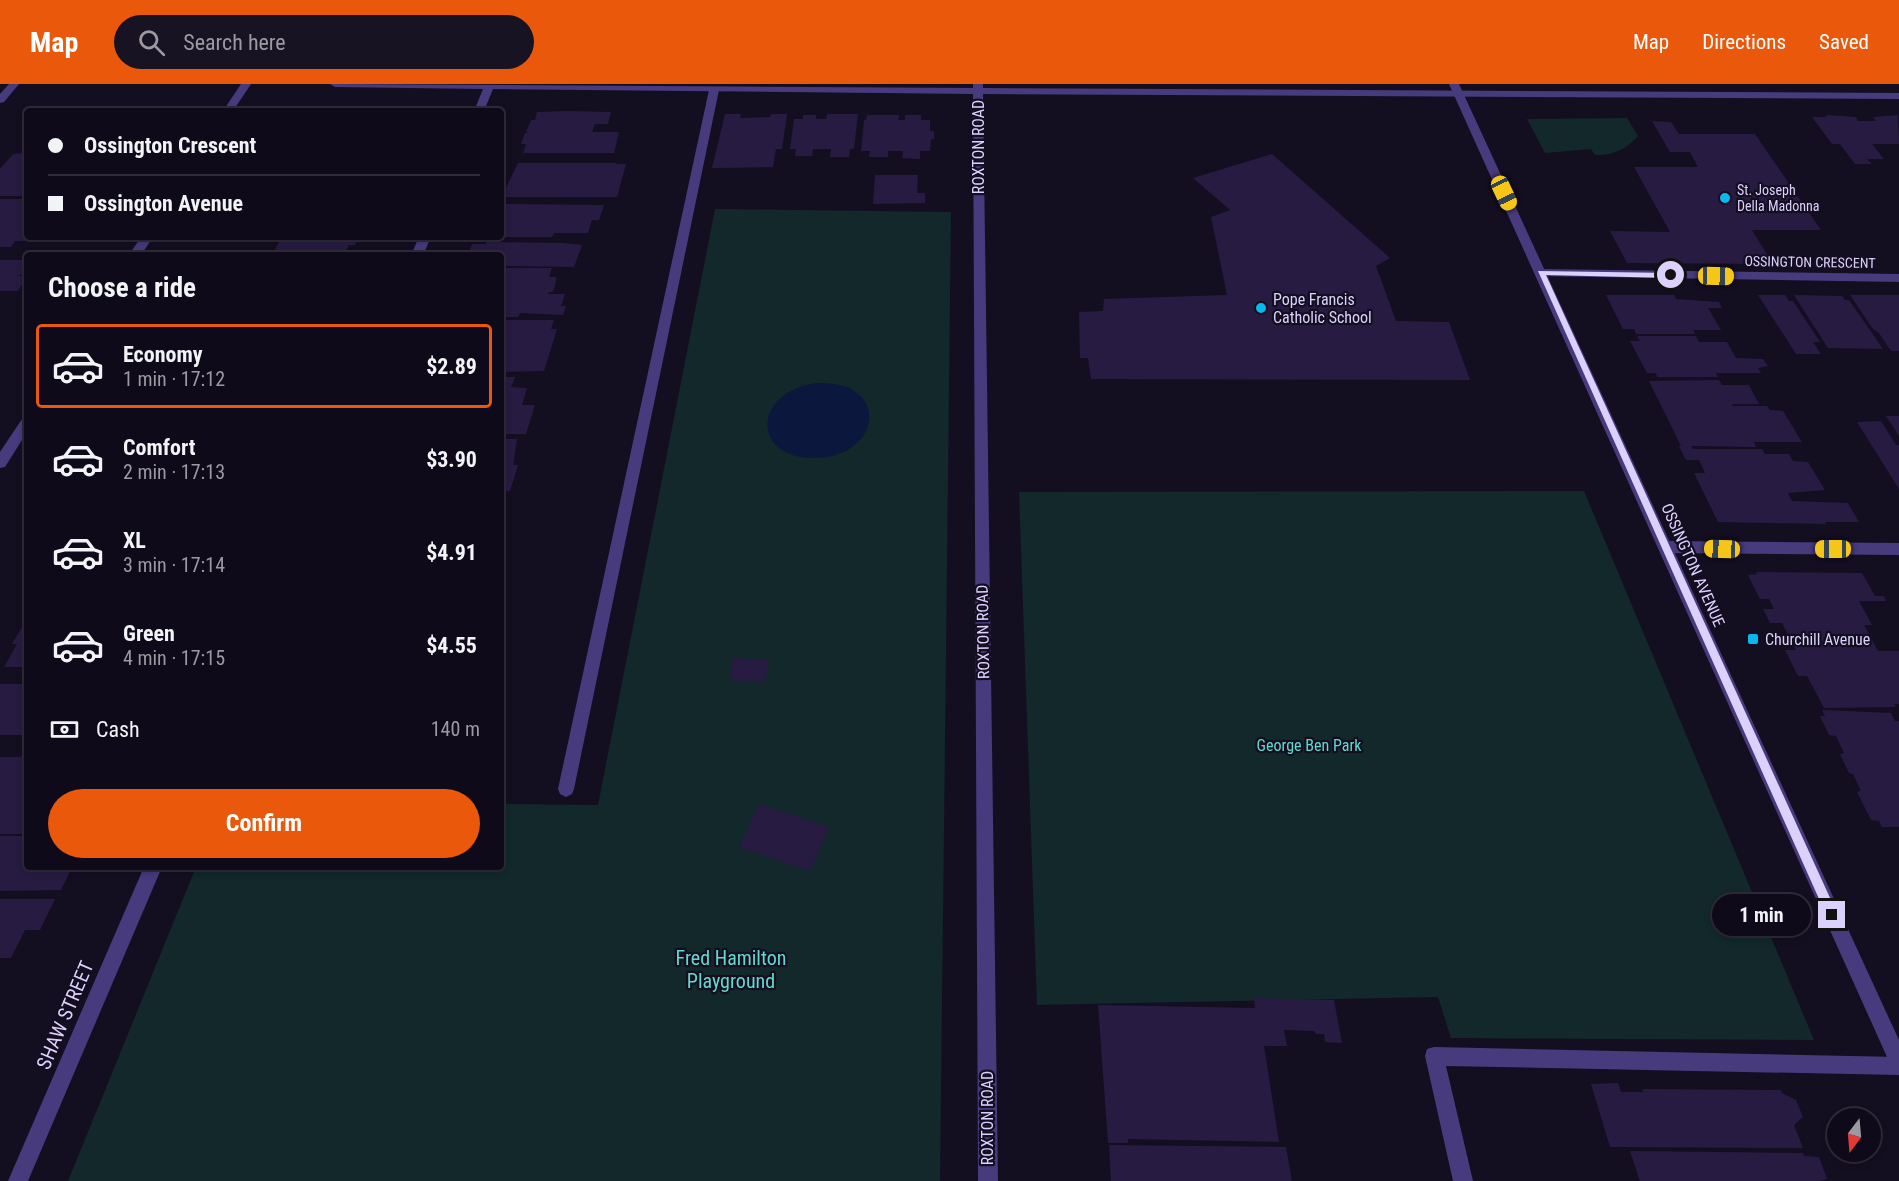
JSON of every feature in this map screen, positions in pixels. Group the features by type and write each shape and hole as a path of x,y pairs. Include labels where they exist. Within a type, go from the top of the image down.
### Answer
{"street":[{"path":"0,100 14,84"},
{"path":"230,108 246,84"},
{"path":"335,84 714,90 740,87 1456,89 1899,96"},
{"path":"480,108 489,86"},
{"name":"ROXTON ROAD","path":"978,87 988,1181"},
{"name":"OSSINGTON AVENUE","path":"1456,89 1899,1061"},
{"path":"566,789 714,90"},
{"name":"OSSINGTON CRESCENT","path":"1541,273 1899,279"},
{"path":"0,464 24,427"},
{"path":"1665,547 1899,549"},
{"name":"SHAW STREET","path":"18,1181 152,870"},
{"path":"1463,1181 1434,1056 1821,1062 1899,1066"}],"green space":[{"path":"1627,118 1638,136 1619,151 1601,155 1595,155 1591,149 1545,153 1527,119"},
{"name":"Fred Hamilton Playground","path":"715,209 951,212 940,1181 68,1181 195,870 504,870 504,804 598,805"},
{"name":"George Ben Park","path":"1584,491 1814,1040 1451,1038 1438,997 1037,1005 1019,492"}],"water":[{"path":"817,383 841,385 858,394 867,406 869,420 864,434 853,447 835,455 811,458 791,454 777,446 769,435 768,422 772,409 781,398 796,388"}],"building":[{"path":"537,112 611,112 608,124 595,124 592,132 619,132 614,153 523,153 526,144 521,144 525,133 530,133 526,132 531,120 535,120"},
{"path":"725,114 741,114 740,118 787,114 782,149 776,149 773,167 712,168"},
{"path":"827,114 858,114 854,149 850,149 849,157 830,157 831,149 813,149 812,156 795,156 796,149 790,149 794,119 803,119 803,115 816,115 816,119 826,119"},
{"path":"867,115 899,115 898,120 905,120 905,115 921,115 921,120 930,120 930,131 934,131 934,139 931,139 930,151 920,151 920,159 902,158 903,151 888,151 888,157 869,157 870,151 861,151 864,120"},
{"path":"1825,115 1856,117 1858,121 1876,121 1873,117 1898,115 1899,144 1872,144 1884,159 1867,159 1872,164 1855,164 1840,144 1832,144 1812,117 1827,117"},
{"name":"St. Joseph Della Madonna","path":"1652,121 1671,122 1679,134 1755,134 1821,230 1752,230 1773,264 1627,263 1610,231 1670,232 1634,167 1698,167 1690,152 1670,152"},
{"path":"24,153 24,196 0,196 0,169 13,154"},
{"path":"1272,154 1390,258 1376,266 1396,321 1449,322 1470,380 1091,379 1088,358 1080,358 1079,312 1103,311 1104,299 1227,295 1211,217 1230,210 1193,178"},
{"path":"518,163 626,164 617,197 505,197 505,190"},
{"path":"875,175 918,175 917,193 925,193 925,203 873,204"},
{"path":"0,199 24,199 24,240 30,241 15,241 11,247 0,247"},
{"path":"504,204 604,205 599,220 592,220 588,233 554,233 552,237 504,237"},
{"path":"280,240 358,240 355,245 349,245 346,252 241,252 242,250 274,251"},
{"path":"486,242 582,245 574,267 504,266 504,252 469,252 472,244 486,244"},
{"path":"0,260 24,260 24,274 17,276 24,276 24,281 18,291 0,291"},
{"path":"504,268 552,268 549,277 556,277 556,282 553,292 548,294 565,294 561,306 566,306 563,315 520,313 518,317 504,317"},
{"path":"1606,295 1674,295 1676,299 1719,302 1722,308 1708,308 1721,330 1693,330 1695,334 1636,334 1634,329 1623,329"},
{"path":"1758,295 1785,295 1789,301 1793,301 1820,342 1813,342 1821,354 1796,354"},
{"path":"1794,295 1842,296 1845,300 1849,300 1883,349 1828,348"},
{"path":"1850,295 1899,295 1899,351 1891,351"},
{"path":"504,320 554,320 551,329 557,329 544,371 504,372"},
{"path":"1637,336 1696,336 1699,342 1727,342 1736,358 1763,359 1768,366 1758,368 1761,373 1716,373 1718,377 1657,377 1656,373 1647,373 1630,341 1640,341"},
{"path":"504,377 515,377 511,387 527,388 522,405 535,405 526,434 504,434"},
{"path":"1719,380 1722,385 1749,385 1759,404 1732,404 1733,406 1767,406 1770,410 1783,411 1802,442 1754,442 1756,447 1691,446 1693,449 1762,449 1765,454 1789,454 1793,461 1808,462 1825,490 1788,493 1792,501 1848,503 1859,522 1825,522 1826,524 1718,522 1694,473 1705,473 1699,460 1686,460 1649,381"},
{"path":"1886,416 1899,416 1899,436"},
{"path":"1881,421 1896,445 1899,445 1899,489 1857,422"},
{"path":"504,439 517,439 513,465 518,465 510,491 504,491"},
{"path":"1756,572 1862,573 1875,596 1884,596 1886,601 1859,601 1872,625 1864,625 1878,651 1899,651 1899,704 1894,704 1896,707 1824,708 1807,676 1798,676 1785,650 1796,650 1782,623 1770,623 1763,609 1774,609 1769,599 1760,599 1748,575 1757,574"},
{"path":"24,625 24,667 4,667 17,644 12,644"},
{"path":"733,658 769,660 765,682 729,680"},
{"path":"0,684 24,684 24,735 0,735"},
{"path":"1822,710 1891,713 1895,721 1899,721 1899,827 1882,827 1879,821 1871,820 1857,792 1861,791 1840,754 1844,753 1836,736 1829,735 1820,716 1825,716"},
{"path":"24,752 24,834 0,834 0,757 21,757"},
{"path":"759,804 829,827 810,871 739,847"},
{"path":"0,836 24,836 24,870 71,870 61,890 0,891"},
{"path":"0,899 55,899 40,930 25,930 11,958 0,958"},
{"path":"1254,998 1334,1000 1342,1043 1325,1042 1324,1034 1316,1034 1314,1031 1284,1030 1287,1046 1264,1046 1279,1142 1128,1139 1128,1143 1108,1143 1098,1005 1255,1008"},
{"path":"1618,1083 1621,1092 1643,1092 1642,1089 1781,1090 1782,1093 1796,1100 1803,1117 1794,1125 1803,1148 1610,1147 1591,1084"},
{"path":"1109,1145 1286,1147 1292,1181 1111,1181"},
{"path":"1630,1151 1803,1153 1804,1156 1819,1157 1827,1179 1819,1181 1640,1181"}],"place":[{"name":"St. Joseph Della Madonna","path":"1725,198"},
{"name":"Pope Francis Catholic School","path":"1261,308"},
{"name":"Churchill Avenue","path":"1753,639"}],"route":[{"path":"1671,275 1541,273 1832,915"}]}
